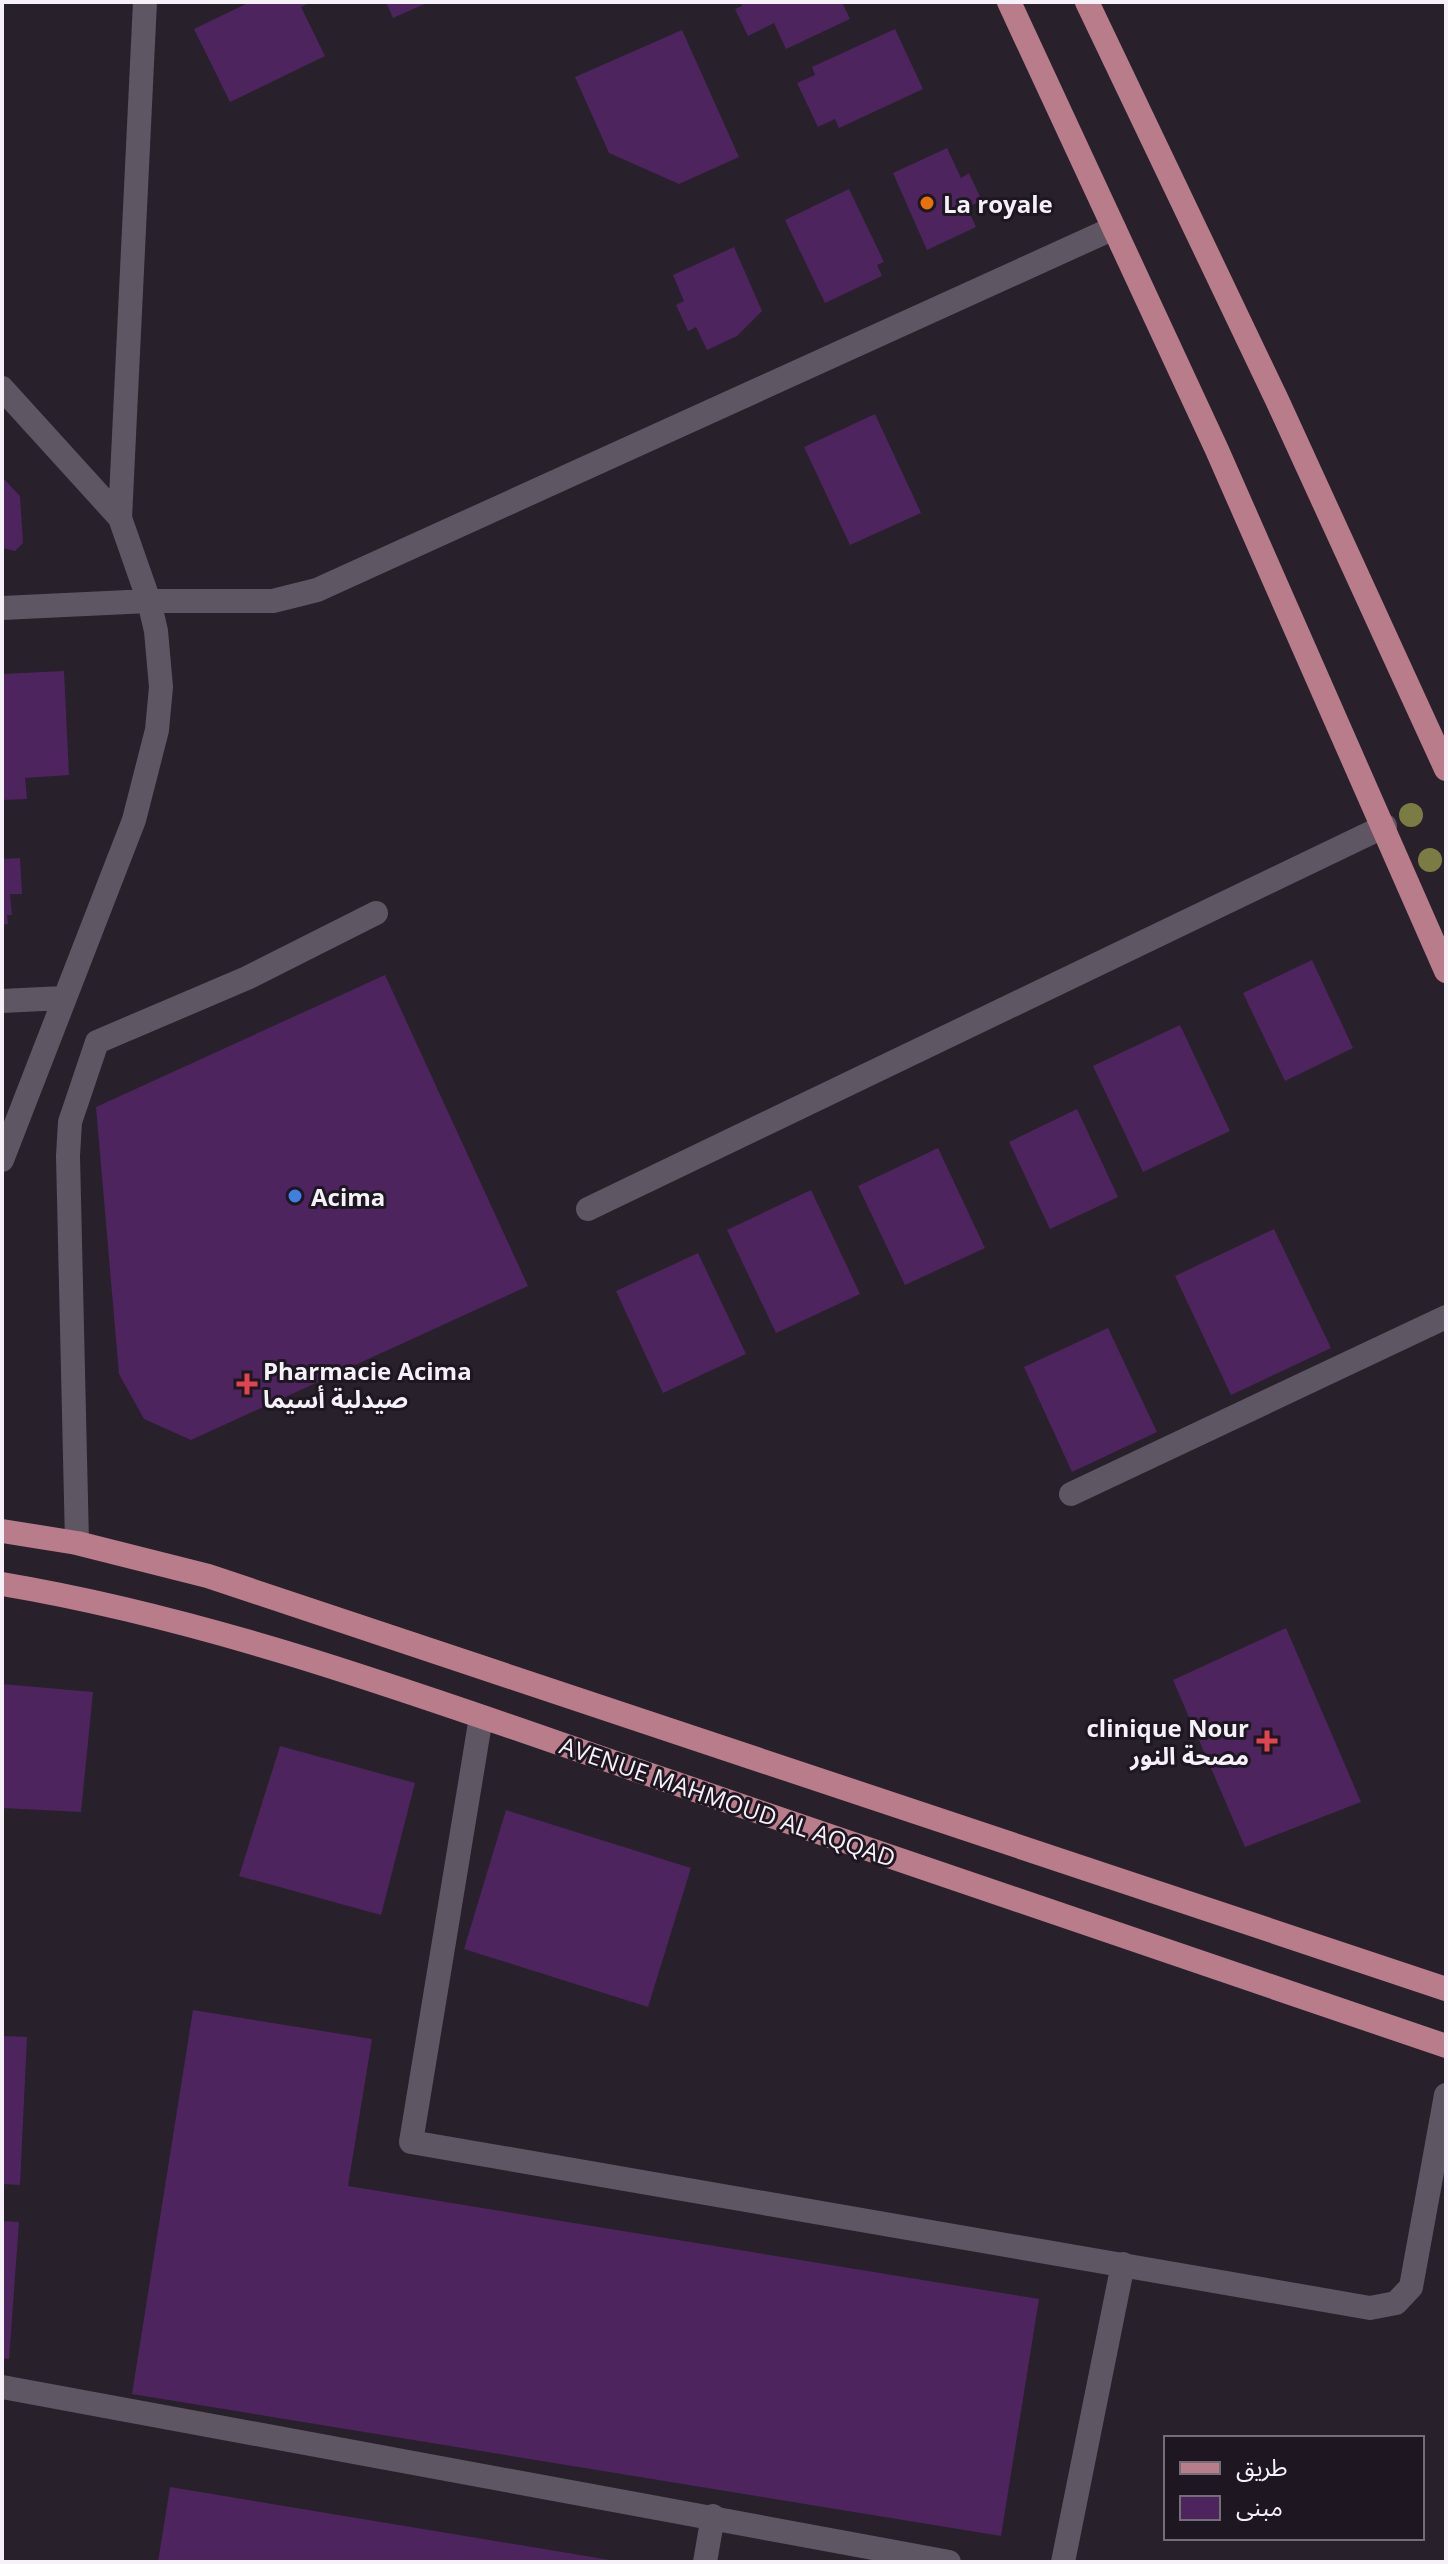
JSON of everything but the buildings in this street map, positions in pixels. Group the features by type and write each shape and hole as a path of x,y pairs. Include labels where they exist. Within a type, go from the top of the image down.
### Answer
{"main road":[{"path":"1009,2 1385,826 1446,971"},
{"path":"1087,2 1441,741 1446,769"},
{"name":"AVENUE MAHMOUD AL AQQAD","path":"2,1531 77,1543 208,1576 1446,1989"},
{"name":"AVENUE MAHMOUD AL AQQAD","path":"2,1584 63,1594 197,1627 481,1717 1446,2046"}],"street":[{"path":"2,1160 134,820 157,730 161,672 149,601 120,518 145,2"},
{"path":"2,608 149,601 273,601 317,590 1114,228"},
{"path":"2,388 120,518"},
{"path":"588,1209 1385,826"},
{"path":"77,1543 68,1156 70,1122 97,1042 247,978 376,913"},
{"path":"2,1001 63,998"},
{"path":"1071,1494 1446,1317"},
{"path":"481,1717 411,2142 1370,2308 1396,2303 1411,2287 1446,2095"},
{"path":"1063,2562 1123,2264"},
{"path":"2,2387 949,2562"},
{"path":"705,2562 713,2516"}],"place":[{"name":"La royale","path":"927,203"},
{"name":"Acima","path":"295,1196"},
{"name":"Pharmacie Acima صيدلية أسيما","path":"247,1384"},
{"name":"clinique Nour مصحة النور","path":"1267,1741"}]}
